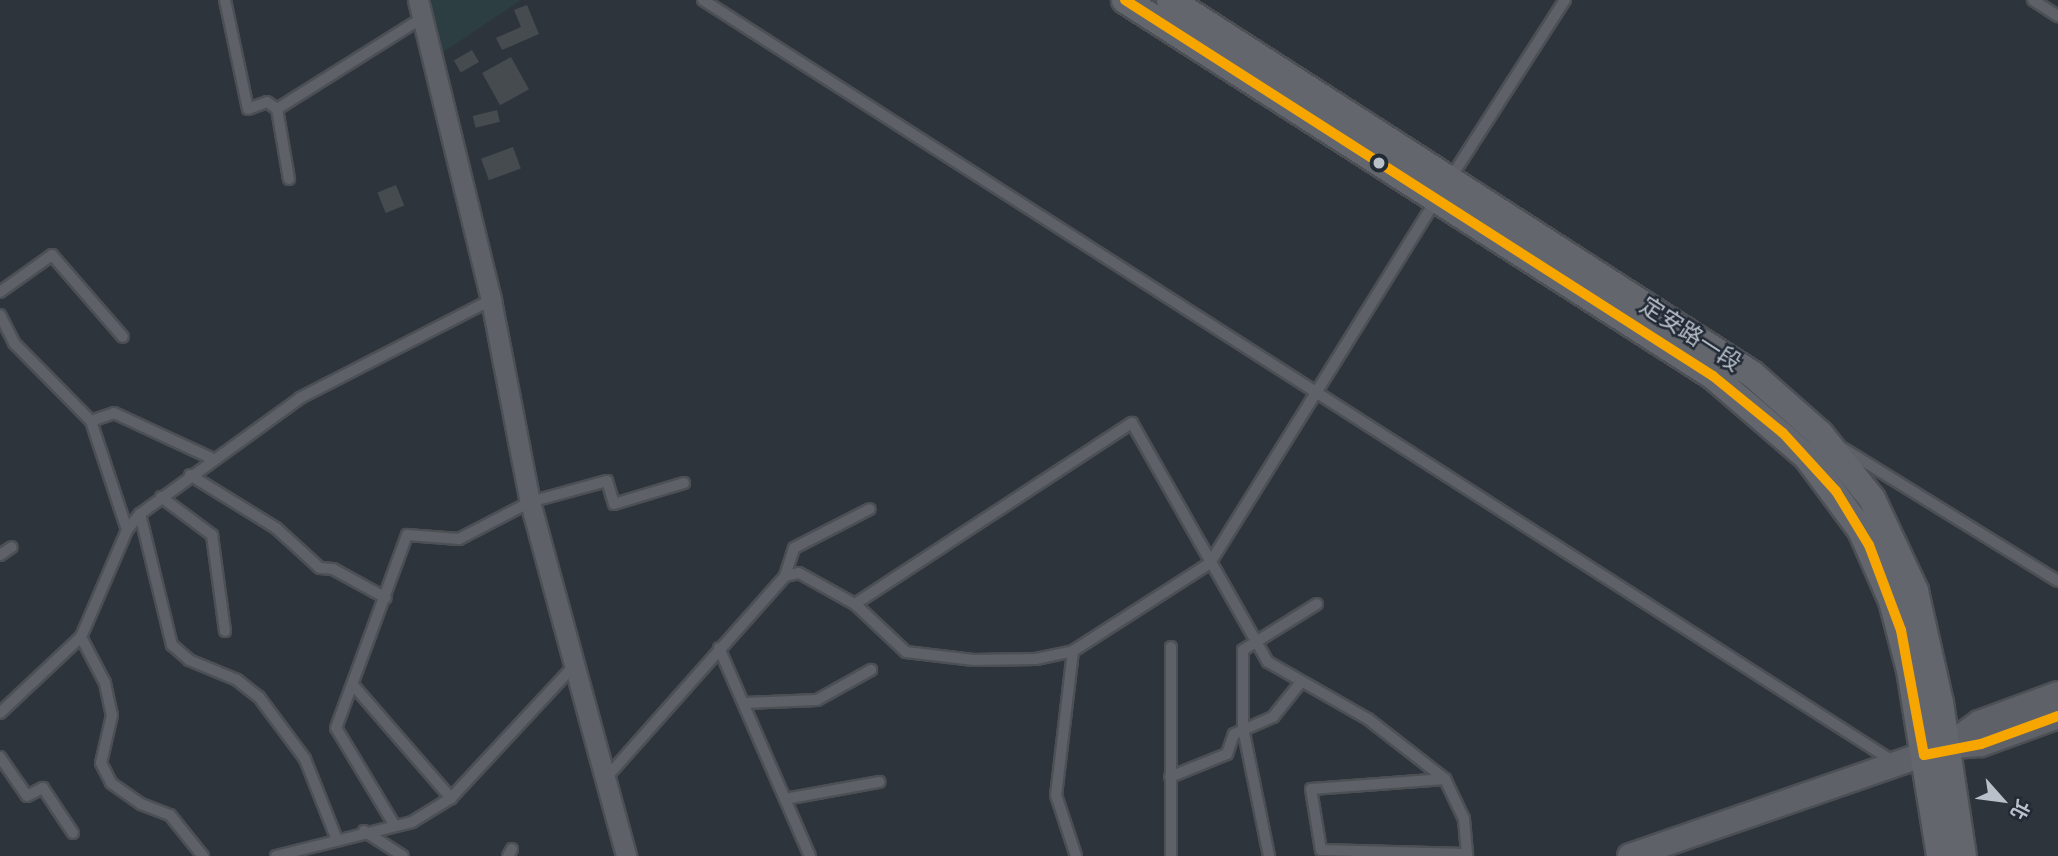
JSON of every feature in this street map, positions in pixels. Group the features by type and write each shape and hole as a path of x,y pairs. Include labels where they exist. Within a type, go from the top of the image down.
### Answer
{"main road":[{"name":"定安路一段","path":"1125,0 1752,374 1820,434 1872,499 1914,591 1940,703 1935,751 1940,856"},
{"name":"定安路一段","path":"1170,0 1713,376 1807,457 1861,530 1892,601 1963,856"}],"street":[{"path":"420,9 491,300 530,502 572,668 626,856"},
{"path":"1935,751 1979,723 2058,694"},
{"path":"1630,856 1935,751 1981,744 2058,716"}],"lane":[{"path":"225,0 248,109 267,102 277,109 289,179"},
{"path":"703,0 1321,391 1897,764"},
{"path":"785,576 799,573 855,604 906,652 974,660 1036,659 1073,651 1210,564 1321,391 1443,188 1565,0"},
{"path":"2033,0 2058,16"},
{"path":"277,109 420,9"},
{"path":"0,292 52,254 123,337"},
{"path":"0,713 80,637 127,530 161,497 300,398 491,300"},
{"path":"0,315 14,343 91,421 127,530"},
{"path":"91,421 114,413 213,459"},
{"path":"855,604 1132,423 1268,662 1368,719 1445,779 1464,819 1467,855 1321,850 1311,789 1445,779"},
{"path":"1820,434 2058,582"},
{"path":"190,475 276,528 320,568 333,569 386,598"},
{"path":"394,826 336,728 407,535 458,539 530,502 607,481 614,504 684,483"},
{"path":"161,497 212,535 225,631"},
{"path":"604,780 785,576 794,548 870,509"},
{"path":"141,514 172,645 189,660 237,680 259,697 305,759 337,840"},
{"path":"0,555 12,547"},
{"path":"1269,856 1243,729 1244,650 1258,644 1317,604"},
{"path":"80,637 107,694 112,715 101,763 111,783 141,804 170,815 203,856"},
{"path":"1171,647 1171,856"},
{"path":"719,648 810,856"},
{"path":"1073,651 1056,795 1076,856"},
{"path":"276,856 364,831 412,822 451,798 572,668"},
{"path":"745,703 817,700 870,670"},
{"path":"1170,777 1227,754 1234,734 1273,718 1301,682"},
{"path":"354,685 451,798"},
{"path":"0,757 27,796 43,788 73,833"},
{"path":"785,799 879,782"},
{"path":"364,831 403,856"}],"shaded area":[{"path":"432,0 521,0 442,53 427,4"}],"building":[{"path":"527,5 539,34 502,50 496,38 521,27 514,10"},
{"path":"472,50 479,62 461,73 454,60"},
{"path":"511,57 529,89 500,105 482,73"},
{"path":"497,110 500,122 476,128 473,116"},
{"path":"513,147 521,169 489,180 481,159"},
{"path":"396,185 404,205 386,213 377,192"}],"transit line":[{"path":"1125,0 1713,376 1783,433 1836,491 1869,545 1901,630 1924,755 1981,744 2058,716"}]}
